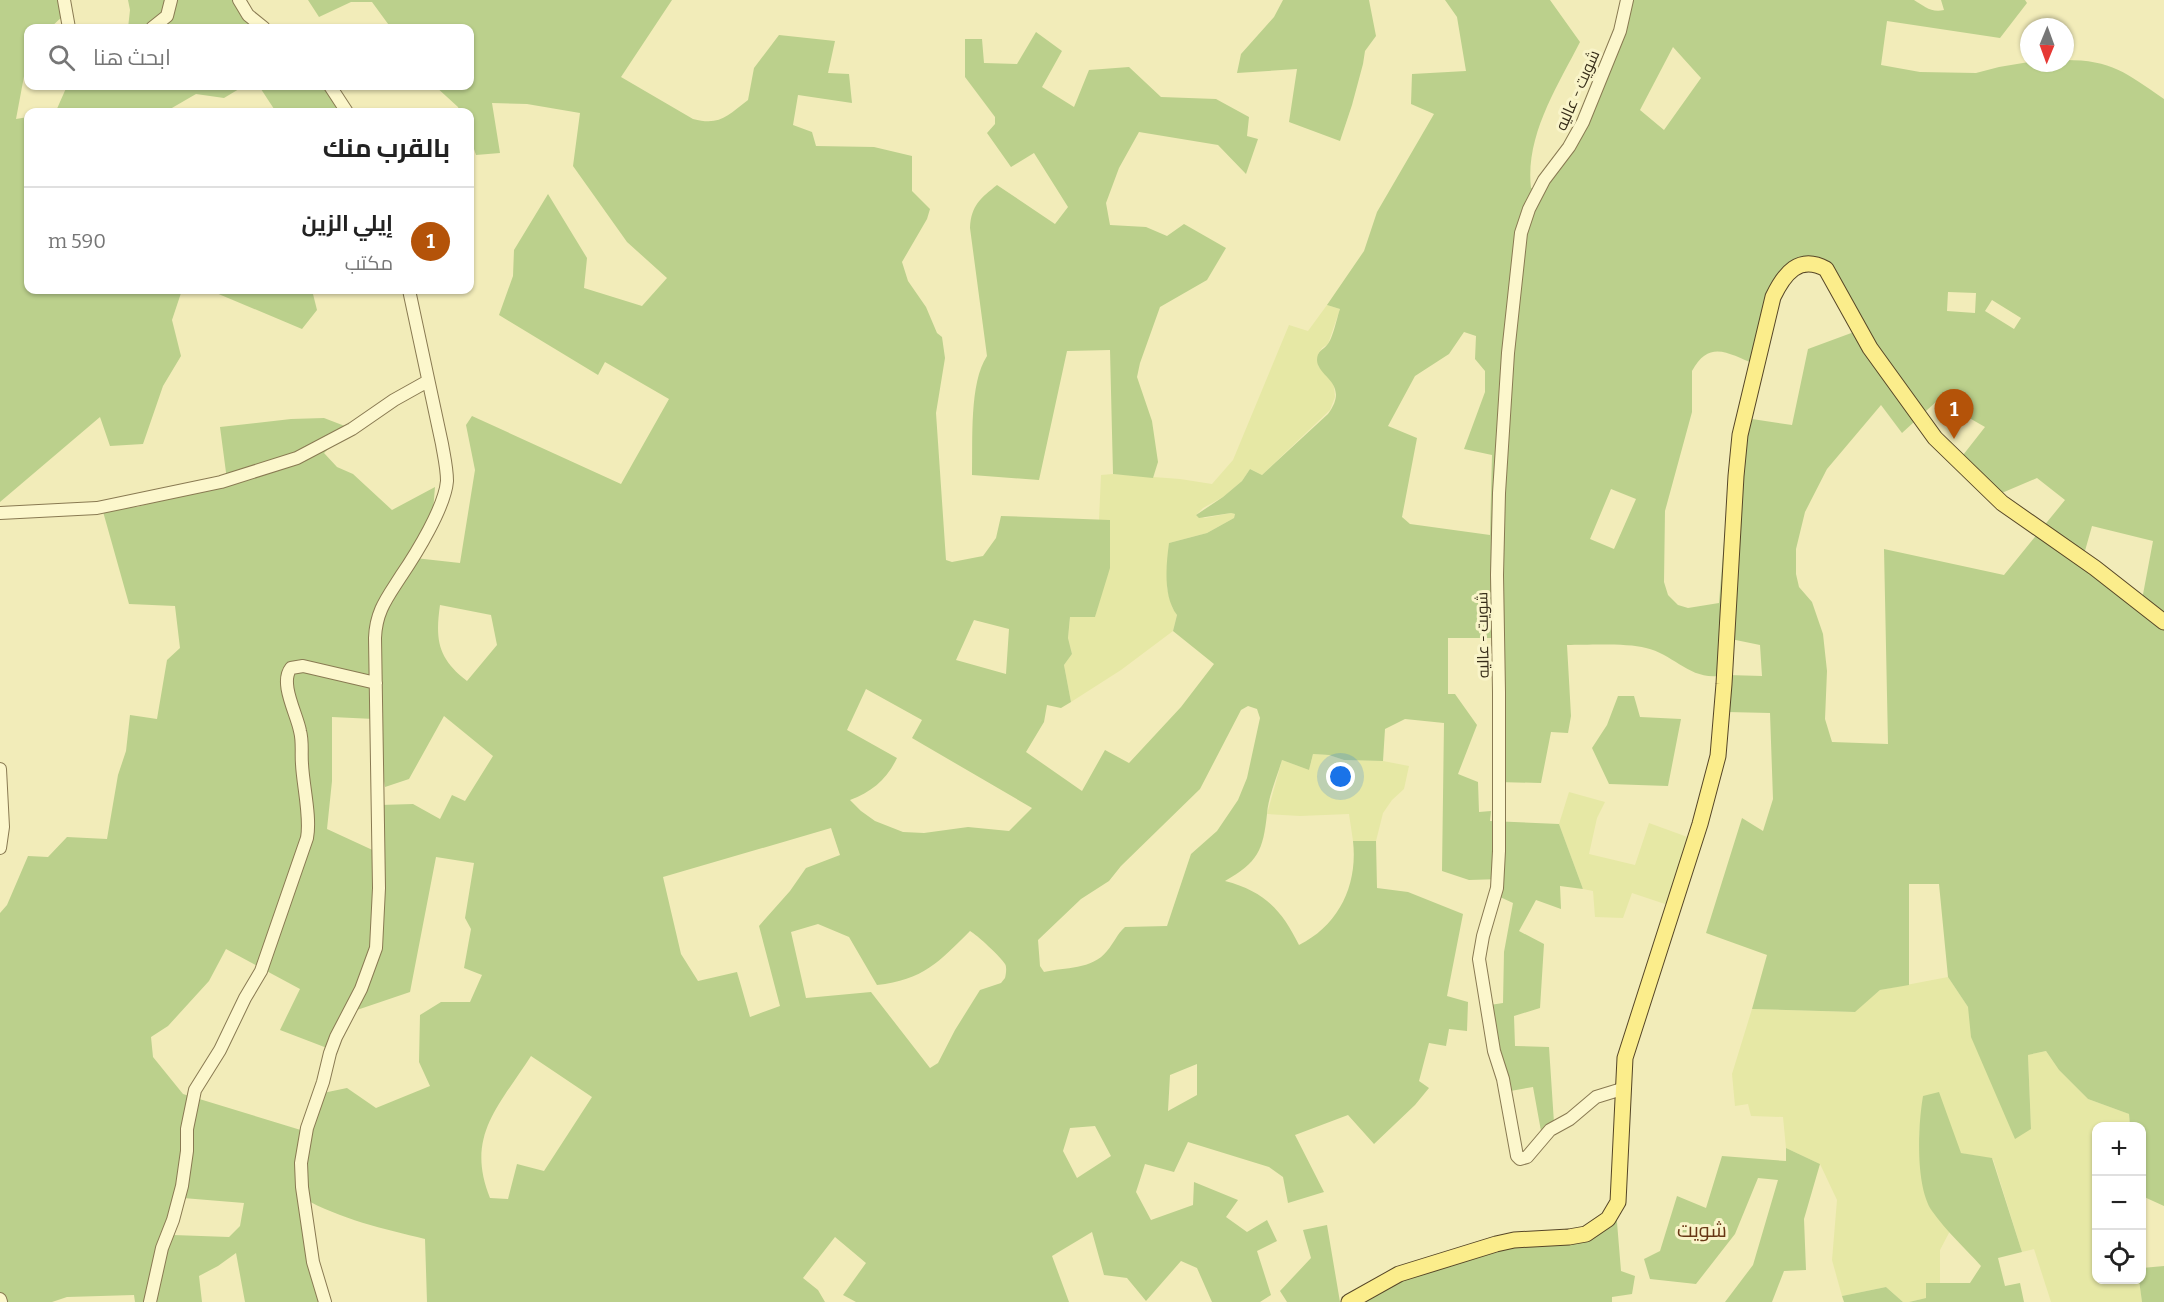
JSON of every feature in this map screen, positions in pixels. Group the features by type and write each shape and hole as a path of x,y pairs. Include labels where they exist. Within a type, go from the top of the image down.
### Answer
{"main road":[{"path":"1349,1302 1399,1274 1449,1257 1514,1240 1578,1236 1601,1225 1613,1212 1620,1195 1624,1058 1700,824 1718,756 1740,435 1773,297 1779,283 1790,270 1810,264 1826,269 1870,348 1935,438 2002,503 2095,568 2164,622"}],"street":[{"path":"64,0 68,24"},
{"path":"157,24 166,16 171,0"},
{"path":"239,0 248,15 259,24"},
{"name":"شويت - عاليه","path":"1622,1089 1596,1097 1570,1119 1550,1130 1527,1157 1520,1159 1517,1156 1503,1079 1494,1051 1479,959 1497,888 1499,851 1497,575 1499,493 1508,353 1521,233 1536,193 1569,147 1583,122 1620,31 1627,0"},
{"path":"333,90 344,108"},
{"path":"325,1302 313,1262 302,1187 301,1163 307,1128 330,1053 336,1036 361,989 376,948 379,888 375,630 379,611 412,560 432,523 447,483 447,468 410,294"},
{"path":"0,513 97,508 221,482 297,458 352,429 394,400 428,381"},
{"path":"150,1302 162,1248 173,1220 182,1186 187,1151 187,1129 195,1090 220,1050 267,958 280,911 307,838 308,825 300,730 288,687 287,674 291,668 303,666 376,683"},
{"path":"0,769 3,827 0,848"}],"green space":[{"path":"0,0 63,0 64,15 54,24 24,24 24,76 16,119 24,118 24,294 181,294 172,320 181,356 163,386 143,444 110,446 100,417 0,502"},
{"path":"128,0 243,0 262,24 128,24 130,10"},
{"path":"308,0 672,0 621,77 693,119 702,121 723,118 748,100 754,68 779,35 835,41 828,73 849,74 852,103 798,95 793,125 812,132 816,146 874,147 912,156 912,191 930,209 927,219 902,262 908,281 926,307 937,333 942,337 945,358 936,413 946,560 952,562 983,556 996,538 1001,516 1110,520 1110,568 1095,617 1070,617 1068,638 1072,654 1064,665 1071,702 1061,708 1047,705 1044,722 1026,752 1082,791 1105,750 1129,763 1181,707 1214,664 1173,631 1177,615 1169,599 1168,590 1169,543 1207,533 1234,518 1235,514 1231,513 1199,518 1196,515 1242,481 1250,469 1262,475 1328,414 1334,403 1335,388 1318,366 1317,360 1319,353 1331,338 1340,309 1327,305 1364,251 1377,212 1434,114 1411,104 1412,74 1466,71 1457,17 1445,0 1550,0 1580,42 1553,94 1538,131 1530,169 1531,188 1541,189 1581,135 1624,0 1914,0 1939,11 1944,10 1941,0 2025,0 2027,3 2000,38 1887,21 1881,65 1920,72 1976,73 2020,64 2020,72 2074,72 2074,61 2095,62 2128,75 2164,99 2164,1206 2146,1198 2146,1122 2130,1122 2129,1114 2088,1099 2059,1070 2046,1051 2028,1055 2031,1129 2015,1139 1971,1037 1968,1007 1948,977 1939,884 1909,884 1909,985 1880,990 1855,1012 1752,1009 1767,955 1706,933 1742,818 1763,831 1773,799 1770,713 1727,712 1727,675 1762,676 1760,645 1721,637 1718,676 1708,676 1698,674 1656,651 1638,646 1567,645 1571,716 1568,733 1551,732 1541,783 1498,782 1492,638 1448,638 1448,694 1455,694 1477,725 1458,774 1478,782 1479,812 1491,811 1490,821 1559,824 1583,889 1560,886 1561,909 1536,900 1519,931 1544,944 1540,1008 1514,1016 1515,1046 1549,1047 1554,1123 1541,1131 1533,1087 1499,1093 1490,1005 1503,1003 1504,952 1513,903 1500,897 1502,879 1469,880 1442,871 1444,723 1405,719 1385,729 1383,761 1344,760 1329,755 1313,754 1309,770 1282,760 1269,801 1261,846 1245,868 1225,881 1261,896 1286,922 1299,945 1313,937 1325,926 1343,902 1352,873 1353,841 1376,841 1377,888 1408,892 1463,914 1447,996 1468,1002 1467,1031 1449,1029 1446,1046 1429,1043 1419,1081 1429,1088 1415,1105 1374,1144 1348,1115 1295,1135 1324,1192 1288,1203 1283,1177 1269,1167 1188,1142 1174,1172 1145,1164 1136,1192 1151,1220 1193,1205 1194,1182 1238,1200 1226,1217 1247,1232 1267,1220 1277,1241 1257,1251 1271,1295 1260,1302 1212,1302 1197,1268 1181,1261 1146,1301 1127,1278 1104,1275 1092,1232 1052,1256 1069,1302 856,1302 843,1295 866,1263 835,1237 803,1278 818,1290 825,1302 427,1302 425,1239 347,1218 303,1198 324,1302 245,1302 236,1253 199,1276 202,1302 135,1302 134,1295 67,1297 52,1302 0,1302 0,913 7,905 28,856 48,857 67,837 107,839 118,775 126,751 130,715 157,719 167,660 180,648 175,606 129,604 102,508 137,507 227,480 220,427 291,419 324,418 350,428 324,453 337,467 353,474 392,510 435,487 432,523 415,558 460,563 475,470 466,425 472,416 621,484 669,399 605,362 598,375 499,315 513,276 514,250 548,194 587,258 584,288 642,306 667,278 627,242 573,166 580,113 527,104 492,103 500,153 476,155 474,108 458,108 439,90 474,90 474,24 388,24 372,2 351,2 319,17","holes":["1673,47 1701,78 1664,130 1640,110","1812,268 1836,277 1854,332 1808,349 1792,425 1739,417 1727,505 1719,603 1688,608 1678,605 1668,595 1664,582 1665,511 1692,412 1692,371 1699,361 1713,352 1729,354 1755,364 1790,275","1948,292 1976,293 1975,313 1947,311","1992,300 2021,318 2014,329 1985,311","1464,332 1476,336 1475,359 1485,371 1485,392 1464,449 1492,455 1490,535 1410,524 1402,517 1417,438 1388,426 1415,376 1449,354","1938,400 1985,427 1956,464 1990,498 2037,478 2065,500 2004,575 1884,549 1888,744 1832,742 1825,719 1827,671 1823,634 1812,602 1799,587 1796,574 1796,549 1805,512 1827,469 1881,405 1902,433","1611,489 1636,499 1614,549 1590,539","2092,526 2153,541 2141,605 2081,565","440,605 491,615 497,645 467,681 444,657 438,629","974,620 1009,629 1006,674 956,660","866,689 922,720 912,738 1032,808 1009,831 968,827 924,833 903,832 875,821 850,800 878,784 889,772 897,758 847,730","1248,706 1257,709 1260,718 1247,778 1238,800 1217,831 1191,854 1167,926 1125,927 1107,951 1094,962 1044,972 1040,966 1038,940 1081,899 1109,881 1121,866 1200,789 1241,710","444,716 493,756 465,801 452,795 440,819 413,804 380,805 379,853 327,829 332,781 332,717 374,719 385,787 409,779","831,828 840,855 806,868 790,891 759,926 780,1006 750,1017 737,972 698,981 681,954 663,877","436,857 474,863 465,918 471,929 464,968 482,975 470,1002 441,1002 420,1015 419,1062 430,1086 376,1108 347,1088 323,1093 304,1131 183,1094 153,1057 151,1037 168,1026 209,981 226,949 300,989 280,1030 327,1048 351,1012 410,992","818,924 849,937 877,985 907,979 929,968 970,931 1003,961 1006,967 1005,978 1001,983 980,990 938,1063 930,1068 871,992 806,998 791,932","531,1056 592,1097 544,1171 517,1164 508,1199 490,1198 483,1176 481,1157 484,1139 497,1107","1197,1064 1197,1095 1168,1111 1170,1075","1095,1126 1111,1156 1077,1178 1063,1151 1070,1128","183,1198 244,1203 240,1226 229,1237 173,1235"]},
{"path":"1283,0 1369,0 1376,36 1365,51 1352,105 1340,141 1289,122 1297,69 1237,73 1241,54 1274,17"},
{"path":"1036,32 1062,51 1042,87 1074,107 1089,70 1129,67 1161,97 1216,99 1249,117 1247,136 1258,139 1246,174 1218,145 1139,132 1119,168 1106,203 1110,225 1146,227 1167,236 1184,224 1226,248 1207,280 1160,307 1140,363 1137,377 1152,421 1158,462 1153,478 1113,474 1110,350 1067,351 1039,480 972,475 972,430 977,381 987,356 970,228 972,213 982,198 997,185 1055,224 1068,207 1034,153 1011,167 987,133 995,124 995,117 965,77 965,39 982,39 984,63 1017,64"},
{"path":"65,90 237,90 224,98 196,94 172,108 57,108"},
{"path":"262,90 331,90 341,108 273,108"},
{"path":"219,294 313,294 317,310 302,329"},
{"path":"1327,305 1340,309 1328,344 1318,354 1318,366 1330,378 1334,387 1335,397 1330,410 1262,475 1250,469 1242,481 1196,515 1205,518 1231,513 1235,514 1234,518 1207,533 1169,543 1167,588 1172,607 1177,615 1173,631 1121,670 1071,702 1064,665 1072,654 1068,638 1070,617 1095,617 1103,588 1110,520 1099,520 1101,475 1180,479 1212,484 1233,460 1289,325 1308,331"},
{"path":"1618,696 1634,696 1640,717 1681,719 1668,786 1609,784 1592,748 1607,725"},
{"path":"1313,754 1329,755 1344,760 1383,761 1409,766 1404,789 1383,813 1376,841 1353,841 1349,814 1300,816 1267,814 1282,760 1309,770"},
{"path":"1569,792 1605,802 1597,818 1589,854 1635,865 1649,823 1693,839 1671,906 1632,893 1623,918 1595,917 1593,891 1583,889 1559,824"},
{"path":"1948,977 1968,1007 2031,1129 2028,1055 2046,1051 2059,1070 2088,1099 2129,1114 2130,1122 2092,1122 2092,1284 2140,1284 2142,1302 2051,1302 2034,1249 2022,1252 1993,1159 1961,1153 1923,1097 1919,1135 1923,1180 1931,1209 1950,1231 1940,1250 1940,1283 1926,1283 1926,1298 1909,1302 1903,1302 1886,1287 1842,1296 1832,1260 1837,1200 1820,1164 1786,1148 1783,1117 1751,1116 1748,1104 1735,1106 1732,1074 1752,1009 1854,1012 1880,990"},
{"path":"1939,1092 1961,1153 1992,1158 2022,1252 1998,1258 2005,1286 2020,1283 2024,1302 1909,1302 1926,1298 1926,1283 1970,1283 1981,1266 1932,1211 1923,1187 1919,1139 1923,1096"},
{"path":"1786,1148 1820,1164 1804,1219 1806,1270 1784,1271 1772,1302 1725,1302 1753,1265 1778,1180 1758,1178 1735,1234 1696,1284 1650,1279 1644,1259 1660,1251 1677,1196 1706,1208 1722,1156 1786,1161"},
{"path":"1616,1210 1621,1271 1635,1276 1632,1294 1612,1297 1612,1302 1354,1302 1391,1278 1514,1238 1587,1233"},
{"path":"1327,1225 1340,1302 1287,1302 1280,1291 1311,1258 1303,1230"},
{"path":"2164,1266 2164,1302 2142,1302 2140,1284 2146,1284 2146,1268"},
{"path":"1886,1287 1903,1302 1844,1302 1842,1296"}],"place":[{"name":"إيلي الزين","path":"1954,439"}],"district":[{"name":"شويت","path":"1702,1230"}]}
